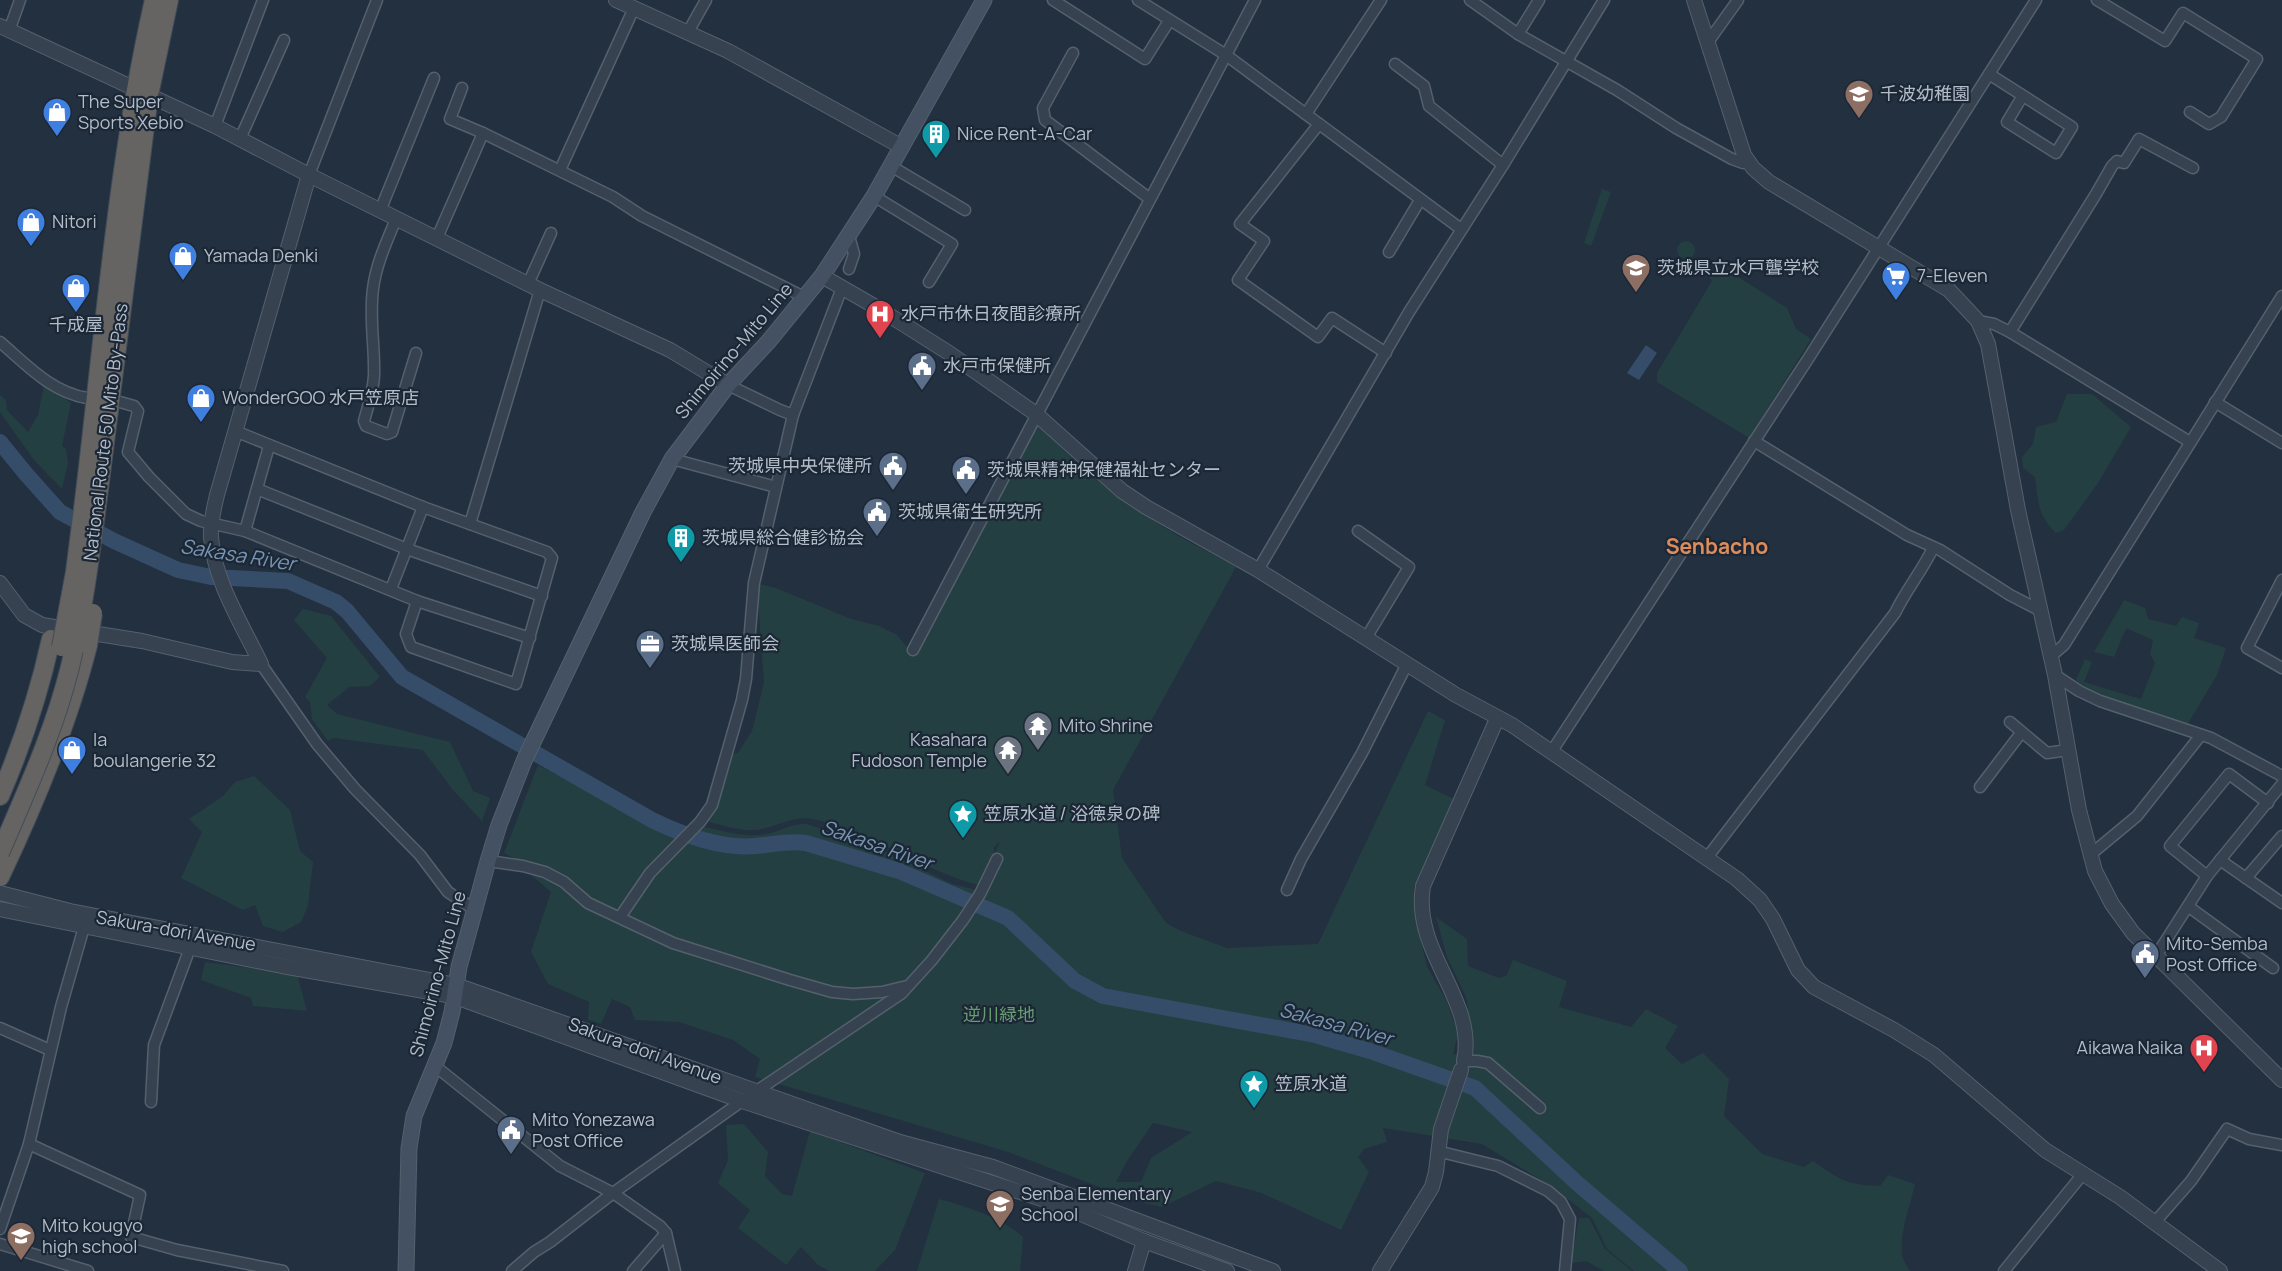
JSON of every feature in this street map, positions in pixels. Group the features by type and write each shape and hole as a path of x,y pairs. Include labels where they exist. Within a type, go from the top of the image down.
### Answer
{"highway":[{"name":"National Route 50 Mito By-Pass","path":"0,853 37,766 69,669 86,583 90,512 154,0"},
{"name":"National Route 50 Mito By-Pass","path":"142,92 170,0"},
{"path":"0,877 74,700 88,645 90,512 87,398 99,315 116,292"},
{"path":"0,796 19,753 30,720 51,639 90,512 120,402 126,322 116,292"},
{"name":"National Route 50 Mito By-Pass","path":"0,824 42,719 57,667 75,572 90,512"}],"main road":[{"name":"Shimoirino-Mito Line","path":"406,1271 411,1130 414,1116 449,1025 454,991 474,909 499,825 534,738 643,512 672,459 728,385 822,276 874,196 984,0"}],"street":[{"path":"20,0 5,28 215,126 534,287 670,350 728,385 780,411 793,415"},
{"path":"215,126 263,0"},
{"path":"378,0 309,175 217,495 211,536 215,564 261,664 317,744 355,789 420,855 448,892 474,909"},
{"path":"616,0 728,51 902,147"},
{"path":"688,32 706,0"},
{"path":"1053,0 1144,59 1169,21"},
{"path":"1138,0 1226,55 1461,229"},
{"path":"913,650 1255,0"},
{"path":"1306,114 1381,0"},
{"path":"1470,0 1518,34 1716,151 1743,163 1747,161"},
{"path":"1518,34 1539,0"},
{"path":"1258,570 1317,466 1461,229 1503,165 1564,61 1604,0"},
{"path":"1694,0 1747,161 1769,182 1949,290 1978,321 1984,331 1993,365 2018,510 2055,675 2090,855 2112,904 2133,933 2282,1080"},
{"path":"1708,42 1738,0"},
{"path":"1552,751 1879,248 2036,0"},
{"path":"2097,0 2165,41 2183,13 2257,59 2221,117 2209,124 2190,112"},
{"path":"560,170 634,8"},
{"path":"240,139 284,40"},
{"path":"1073,53 1043,108 1045,120 1150,199"},
{"path":"1395,64 1424,86 1429,106 1503,165"},
{"path":"1989,74 2072,127 2056,153 2007,122 2022,97"},
{"path":"380,211 434,78"},
{"path":"462,88 450,120 483,133 560,170 613,197 642,216 804,297"},
{"path":"1319,124 1240,224 1264,241 1238,280 1318,337 1332,318 1386,353"},
{"path":"437,238 483,133"},
{"path":"2010,332 2112,166 2117,161 2124,163 2139,139 2193,168"},
{"path":"891,166 964,210"},
{"path":"874,196 952,244 929,282"},
{"path":"1389,252 1420,200"},
{"path":"396,219 384,247 373,285 374,374 373,388 364,421 366,426 387,434 392,432 416,353"},
{"path":"470,524 534,287 551,233"},
{"path":"849,236 854,254 849,269"},
{"path":"822,276 949,353 1036,414 1122,491 1146,507 1258,570 1497,719 1512,725 1743,884 1760,900 1773,919 1798,970 1814,987 1894,1030 1934,1055 2045,1150 2155,1222 2220,1271"},
{"path":"620,917 650,873 696,826 712,805 742,700 746,679 754,583 793,415 842,288"},
{"path":"2051,656 2064,645 2282,296"},
{"path":"1978,321 1994,324 2010,332 2190,442"},
{"path":"0,342 45,381 61,390 87,398"},
{"path":"120,402 134,406 138,411 128,452 186,514 211,524 245,531 417,601 530,638"},
{"path":"2216,402 2282,443"},
{"path":"235,431 423,507 547,552 552,558 516,684 411,647 406,634 417,601"},
{"path":"1754,441 1907,535 1940,550 2010,595 2041,611"},
{"path":"245,531 269,446"},
{"path":"672,459 776,488"},
{"path":"257,489 407,549 542,596"},
{"path":"391,589 423,507"},
{"path":"1358,531 1409,567 1366,638"},
{"path":"1706,859 1895,613 1906,590 1925,564 1933,548"},
{"path":"2282,580 2247,648 2282,668"},
{"path":"0,583 24,615 42,625 142,642 232,662 261,664"},
{"path":"1287,890 1301,859 1362,753 1407,664"},
{"path":"2055,675 2079,691 2100,701 2201,735 2282,776"},
{"path":"1380,1271 1432,1187 1441,1129 1462,1066 1466,1036 1464,1023 1434,958 1422,919 1423,886 1497,719"},
{"path":"2010,722 2047,753 2068,750"},
{"path":"1980,787 2021,733"},
{"path":"2090,855 2137,816 2201,735"},
{"path":"2207,876 2170,846 2229,774 2268,803"},
{"path":"2156,956 2207,876 2282,784"},
{"path":"2246,878 2282,836"},
{"path":"512,1271 613,1193 742,1101 902,993 967,914 997,860"},
{"path":"2220,860 2282,903"},
{"path":"488,861 545,872 564,882 588,903 692,951 832,992 853,994 882,992 907,986"},
{"name":"Sakura-dori Avenue","path":"0,893 70,911 454,991 757,1091 900,1142 1014,1175 1273,1271"},
{"path":"2189,907 2273,968"},
{"name":"Sakura-dori Avenue","path":"0,909 190,948 454,991 742,1101 1060,1205 1144,1241 1227,1271"},
{"path":"0,1229 29,1144 50,1050 84,927"},
{"path":"151,1102 154,1045 190,948"},
{"path":"0,1028 50,1050"},
{"path":"1462,1066 1488,1063 1540,1108"},
{"path":"435,1066 560,1166 613,1193 650,1218 666,1233 675,1271"},
{"path":"2155,1222 2191,1181 2227,1129 2249,1139 2282,1145"},
{"path":"29,1144 140,1195 131,1237 177,1250 283,1271"},
{"path":"1437,1151 1498,1166 1548,1191 1561,1202 1570,1219 1565,1271"},
{"path":"2004,1271 2082,1174"},
{"path":"633,1271 666,1233"},
{"path":"1135,1271 1144,1241"},
{"path":"0,1244 88,1271"}],"green space":[{"path":"1602,189 1611,192 1591,246 1584,243"},
{"path":"1686,241 1692,244 1695,250 1692,256 1686,259 1680,256 1677,250 1680,244"},
{"path":"1723,272 1732,273 1787,308 1796,329 1811,339 1749,438 1657,382 1657,373 1712,281 1708,276"},
{"path":"44,385 71,403 62,446 66,449 68,463 62,489 34,460 0,412 0,395 6,400 7,410 28,432 38,415"},
{"path":"2067,394 2092,394 2131,427 2098,483 2064,530 2056,533 2042,514 2035,477 2023,468 2022,457 2033,444 2036,427 2056,422"},
{"name":"逆川緑地","path":"1038,423 1075,460 1129,504 1165,528 1236,567 1113,790 1122,858 1166,923 1227,948 1318,944 1428,711 1445,720 1425,785 1454,799 1414,887 1416,921 1427,966 1447,1002 1458,1034 1453,1055 1471,1048 1471,1030 1466,1010 1468,1008 1466,997 1447,957 1436,917 1467,939 1468,966 1499,978 1506,976 1513,960 1567,981 1559,1007 1631,1027 1646,1009 1678,1026 1665,1048 1682,1064 1703,1053 1729,1079 1724,1116 1762,1154 1804,1167 1813,1161 1837,1177 1858,1184 1880,1186 1888,1175 1915,1184 1902,1245 1905,1263 1910,1271 1634,1271 1607,1249 1592,1218 1551,1186 1482,1144 1383,1128 1387,1142 1364,1149 1358,1157 1369,1172 1341,1230 1262,1193 1216,1181 1162,1207 1136,1201 1008,1152 755,1077 760,1059 733,1040 679,1022 635,1020 630,1007 612,999 601,1024 588,1020 589,1002 548,984 531,952 551,892 531,875 532,867 504,853 538,765 687,842 702,828 701,826 736,834 762,835 797,824 807,824 878,848 952,884 977,890 1000,842 994,847 994,853 978,885 936,870 855,832 813,819 791,820 762,829 749,830 721,825 710,822 708,819 729,755 738,753 752,731 764,682 758,601 759,584 776,588 851,619 879,626 897,635 913,654","holes":["1153,1123 1192,1132 1151,1158 1141,1182 1116,1182 1127,1161"]},
{"path":"2124,600 2145,608 2148,619 2176,626 2182,617 2199,623 2194,638 2226,648 2217,675 2186,727 2088,690 2076,680 2085,659 2092,662 2084,682 2141,699 2155,663 2150,654 2153,640 2126,628 2114,657 2094,652"},
{"path":"303,609 331,616 380,677 370,686 349,687 327,705 337,714 450,742 473,791 490,798 482,821 453,790 423,750 334,738 328,741 312,719 310,702 305,697 327,658 294,620"},
{"path":"254,776 290,810 300,851 313,862 308,906 301,922 283,932 263,926 255,905 243,910 181,878 202,832 189,819 223,796 235,782"},
{"path":"205,962 297,974 307,1011 253,1006 251,998 201,980"},
{"path":"744,1124 768,1152 765,1176 782,1194 792,1196 810,1131 925,1173 895,1250 875,1271 830,1271 818,1265 801,1247 786,1265 738,1228 750,1210 718,1183 728,1160 726,1125"},
{"path":"939,1199 994,1218 1023,1237 1020,1271 917,1271"},
{"path":"1579,1218 1589,1218 1605,1249 1632,1271 1604,1271 1586,1261 1571,1263"}],"water":[{"path":"1646,345 1657,353 1639,380 1627,373"}],"waterway":[{"name":"Sakasa River","path":"0,442 60,512 114,541 178,570 211,577 288,581 336,602 347,611 402,677 664,826 702,840 728,845 806,843 899,871 1008,918 1075,981 1103,996 1315,1035 1370,1051 1475,1088 1577,1183 1680,1271"}],"place":[{"name":"千波幼稚園","path":"1859,120"},
{"name":"The Super Sports Xebio","path":"57,138"},
{"name":"Nice Rent-A-Car","path":"936,160"},
{"name":"Nitori","path":"31,248"},
{"name":"Yamada Denki","path":"183,282"},
{"name":"茨城県立水戸聾学校","path":"1636,294"},
{"name":"7-Eleven","path":"1896,302"},
{"name":"千成屋","path":"76,314"},
{"name":"水戸市休日夜間診療所","path":"880,340"},
{"name":"水戸市保健所","path":"922,392"},
{"name":"WonderGOO 水戸笠原店","path":"201,424"},
{"name":"茨城県中央保健所","path":"893,492"},
{"name":"茨城県精神保健福祉センター","path":"966,496"},
{"name":"茨城県衛生研究所","path":"877,538"},
{"name":"茨城県総合健診協会","path":"681,564"},
{"name":"茨城県医師会","path":"650,670"},
{"name":"Mito Shrine","path":"1038,752"},
{"name":"la boulangerie 32","path":"72,776"},
{"name":"Kasahara Fudoson Temple","path":"1008,776"},
{"name":"笠原水道 / 浴徳泉の碑","path":"963,840"},
{"name":"Mito-Semba Post Office","path":"2145,980"},
{"name":"Aikawa Naika","path":"2204,1074"},
{"name":"笠原水道","path":"1254,1110"},
{"name":"Mito Yonezawa Post Office","path":"511,1156"},
{"name":"Senba Elementary School","path":"1000,1230"},
{"name":"Mito kougyo high school","path":"21,1262"}],"district":[{"name":"Senbacho","path":"1717,547"}]}
